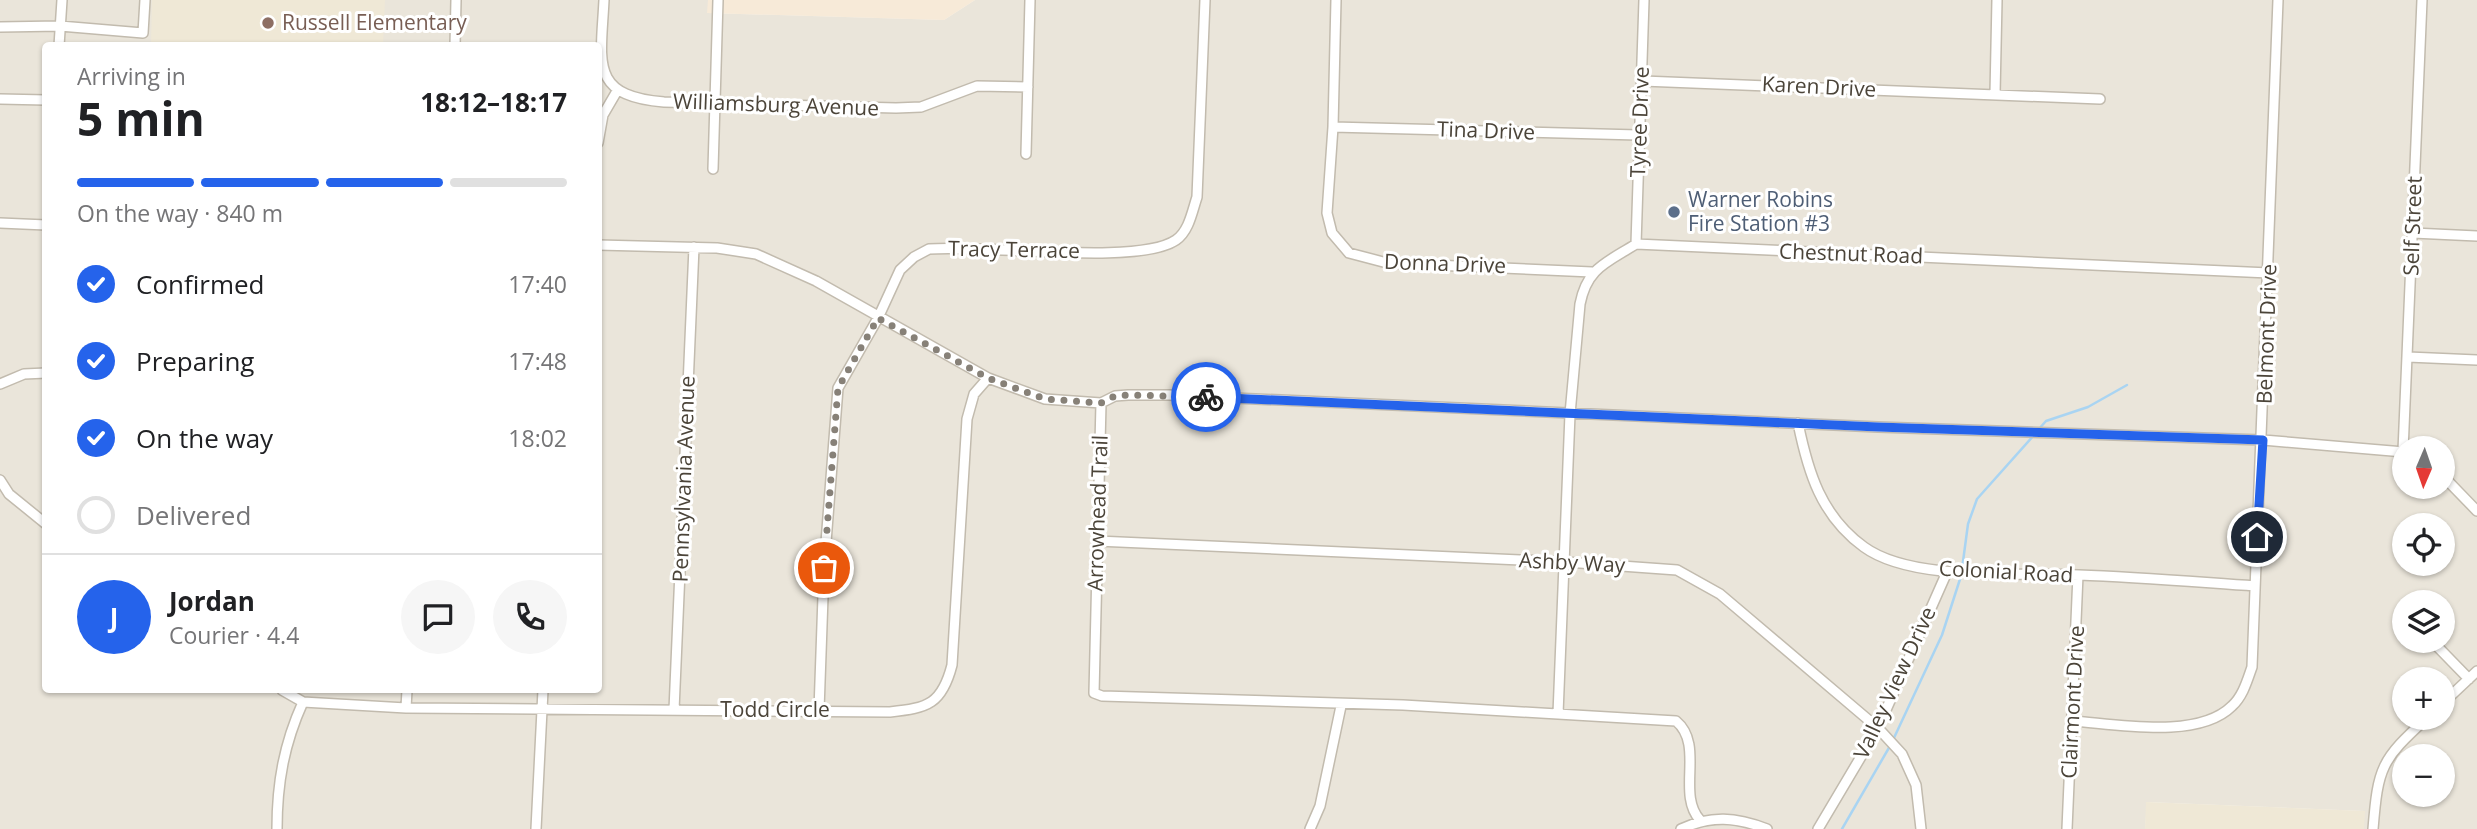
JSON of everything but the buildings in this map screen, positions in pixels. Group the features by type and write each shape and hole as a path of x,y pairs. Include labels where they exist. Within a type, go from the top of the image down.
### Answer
{"street":[{"path":"60,42 62,0"},
{"path":"0,27 60,26 143,33 145,0"},
{"path":"455,42 456,0"},
{"path":"602,42 604,0"},
{"path":"713,169 718,0"},
{"path":"1026,154 1030,0"},
{"name":"Tracy Terrace","path":"819,710 824,568 838,388 878,318 900,270 914,257 929,249 1143,252 1178,239 1189,222 1196,197 1205,0"},
{"name":"Donna Drive","path":"1336,0 1334,127 1327,213 1332,233 1349,253 1387,263 1543,267 1592,272"},
{"name":"Tyree Drive","path":"1636,244 1644,0"},
{"path":"1994,94 1997,0"},
{"name":"Belmont Drive","path":"2072,721 2171,726 2198,724 2221,715 2244,690 2252,667 2263,440 2278,0"},
{"name":"Self Street","path":"2405,436 2423,0"},
{"path":"602,61 604,73 617,91 602,121"},
{"name":"Karen Drive","path":"1643,81 2100,99"},
{"name":"Williamsburg Avenue","path":"617,91 632,98 649,101 896,108 921,107 977,86 1028,87"},
{"path":"0,99 42,100"},
{"name":"Tina Drive","path":"1334,127 1638,135"},
{"path":"0,223 42,225"},
{"path":"2413,233 2477,236"},
{"path":"1558,715 1570,414 1580,304 1583,288 1592,272 1636,244"},
{"name":"Chestnut Road","path":"1636,244 2269,273"},
{"path":"602,245 694,247 756,254 816,281 988,378 1045,399 1101,403"},
{"name":"Pennsylvania Avenue","path":"674,710 694,247"},
{"path":"2408,357 2477,360"},
{"path":"0,384 24,374 42,373"},
{"name":"Todd Circle","path":"287,693 303,702 406,708 890,712 917,709 937,700 947,686 956,625 967,418 974,394 988,378"},
{"name":"Arrowhead Trail","path":"1700,820 1692,805 1688,738 1676,721 1403,705 1341,706 1102,696 1094,693 1101,403 1115,396 1169,395 1570,414 2263,440 2392,450"},
{"name":"Colonial Road","path":"1798,423 1812,481 1821,500 1851,536 1884,558 1947,572 2078,575 2255,586"},
{"path":"0,480 9,494 42,521"},
{"path":"2455,488 2477,511"},
{"name":"Ashby Way","path":"1097,541 1566,562 1661,568 1688,574 1720,594 1878,728 1910,765 1920,807 1921,829"},
{"name":"Valley View Drive","path":"1818,829 1878,728 1947,572"},
{"name":"Clairmont Drive","path":"2067,829 2078,575"},
{"path":"2444,653 2469,679"},
{"path":"2455,692 2477,671"},
{"path":"406,708 407,693"},
{"path":"536,829 542,693"},
{"path":"277,829 277,792 282,761 303,702"},
{"path":"1310,829 1320,806 1341,706"},
{"path":"2374,829 2381,768 2399,744 2414,730"},
{"path":"1681,829 1700,820 1738,818 1767,829"}],"shaded area":[{"path":"0,0 708,0 708,13 944,20 975,0 2477,0 2477,829 2364,829 2364,811 2147,802 2145,829 0,829"},
{"name":"Russell Elementary","path":"152,0 385,0 383,42 151,42"},
{"path":"708,0 975,0 944,20 707,13"},
{"path":"2146,802 2365,811 2364,829 2145,829"}],"waterway":[{"path":"2038,430 2046,421 2088,407 2127,385"},
{"path":"1962,569 1968,524 1977,499 2034,435"},
{"path":"1893,740 1942,635 1961,576"},
{"path":"1842,829 1890,746"}],"way so far":[{"path":"824,568 838,388 878,318 988,378 1045,399 1101,403 1115,396 1128,395 1206,397"}],"place":[{"name":"Russell Elementary","path":"268,23"},
{"name":"Warner Robins Fire Station #3","path":"1674,212"}],"route":[{"path":"1206,397 1878,427 2263,440 2257,537"}]}
